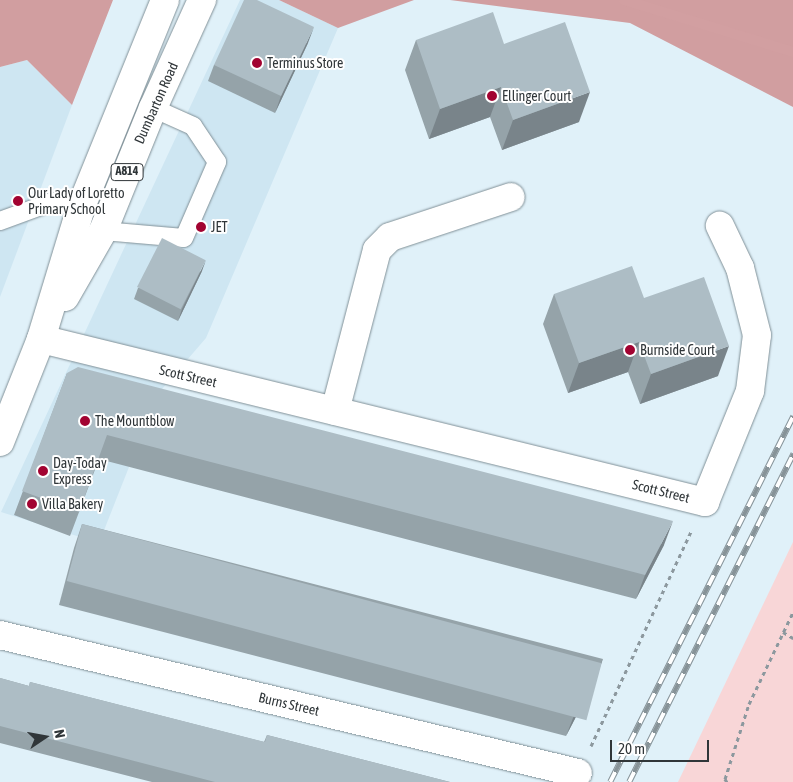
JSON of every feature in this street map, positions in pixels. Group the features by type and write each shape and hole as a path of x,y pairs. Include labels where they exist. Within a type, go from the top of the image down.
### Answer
{"street":[{"name":"Dumbarton Road","path":"0,442 41,340 81,206 165,0"},
{"name":"Dumbarton Road","path":"41,340 103,231 153,108 202,0"},
{"path":"335,411 377,250 390,237 511,197"},
{"name":"Scott Street","path":"41,340 705,502 750,391 757,335 740,268 720,226"},
{"name":"Burns Street","path":"0,635 578,773"}],"lane":[{"path":"103,231 184,238 218,162 193,126 153,108"},
{"path":"0,221 52,202 81,206"}],"path":[{"path":"578,773 705,502"},
{"path":"727,782 725,779 749,704 793,612"},
{"path":"784,632 793,638"}],"shaded area":[{"path":"0,0 113,0 72,105 27,60 0,67"},
{"path":"240,0 279,0 338,28 206,338 144,410 129,467 99,543 1,512"},
{"path":"279,0 414,0 338,28"},
{"path":"450,0 793,0 793,107 630,23"},
{"name":"Our Lady of Loretto Primary School","path":"27,60 72,105 0,297 0,67"},
{"path":"793,542 793,782 678,782"}],"building":[{"path":"244,0 257,0 314,27 281,96 214,65"},
{"path":"493,12 504,44 565,22 590,92 513,120 501,87 440,109 416,40"},
{"path":"162,238 206,260 181,309 137,287"},
{"path":"632,266 644,298 704,277 729,346 651,374 639,342 579,363 554,294"},
{"path":"78,367 673,521 645,575 107,435 79,512 22,491 67,373"},
{"path":"82,524 602,663 586,720 67,581"},
{"path":"0,678 29,686 30,682 265,742 267,735 450,782 215,782 0,726"}],"waterway":[{"path":"624,0 793,52"}],"railway":[{"path":"610,782 793,416"},
{"path":"629,782 793,454"}],"place":[{"name":"Terminus Store","path":"257,63"},
{"name":"Ellinger Court","path":"492,96"},
{"name":"Our Lady of Loretto Primary School","path":"18,201"},
{"name":"JET","path":"201,227"},
{"name":"Burnside Court","path":"630,350"},
{"name":"The Mountblow","path":"85,421"},
{"name":"Day-Today Express","path":"43,471"},
{"name":"Villa Bakery","path":"32,504"}]}
